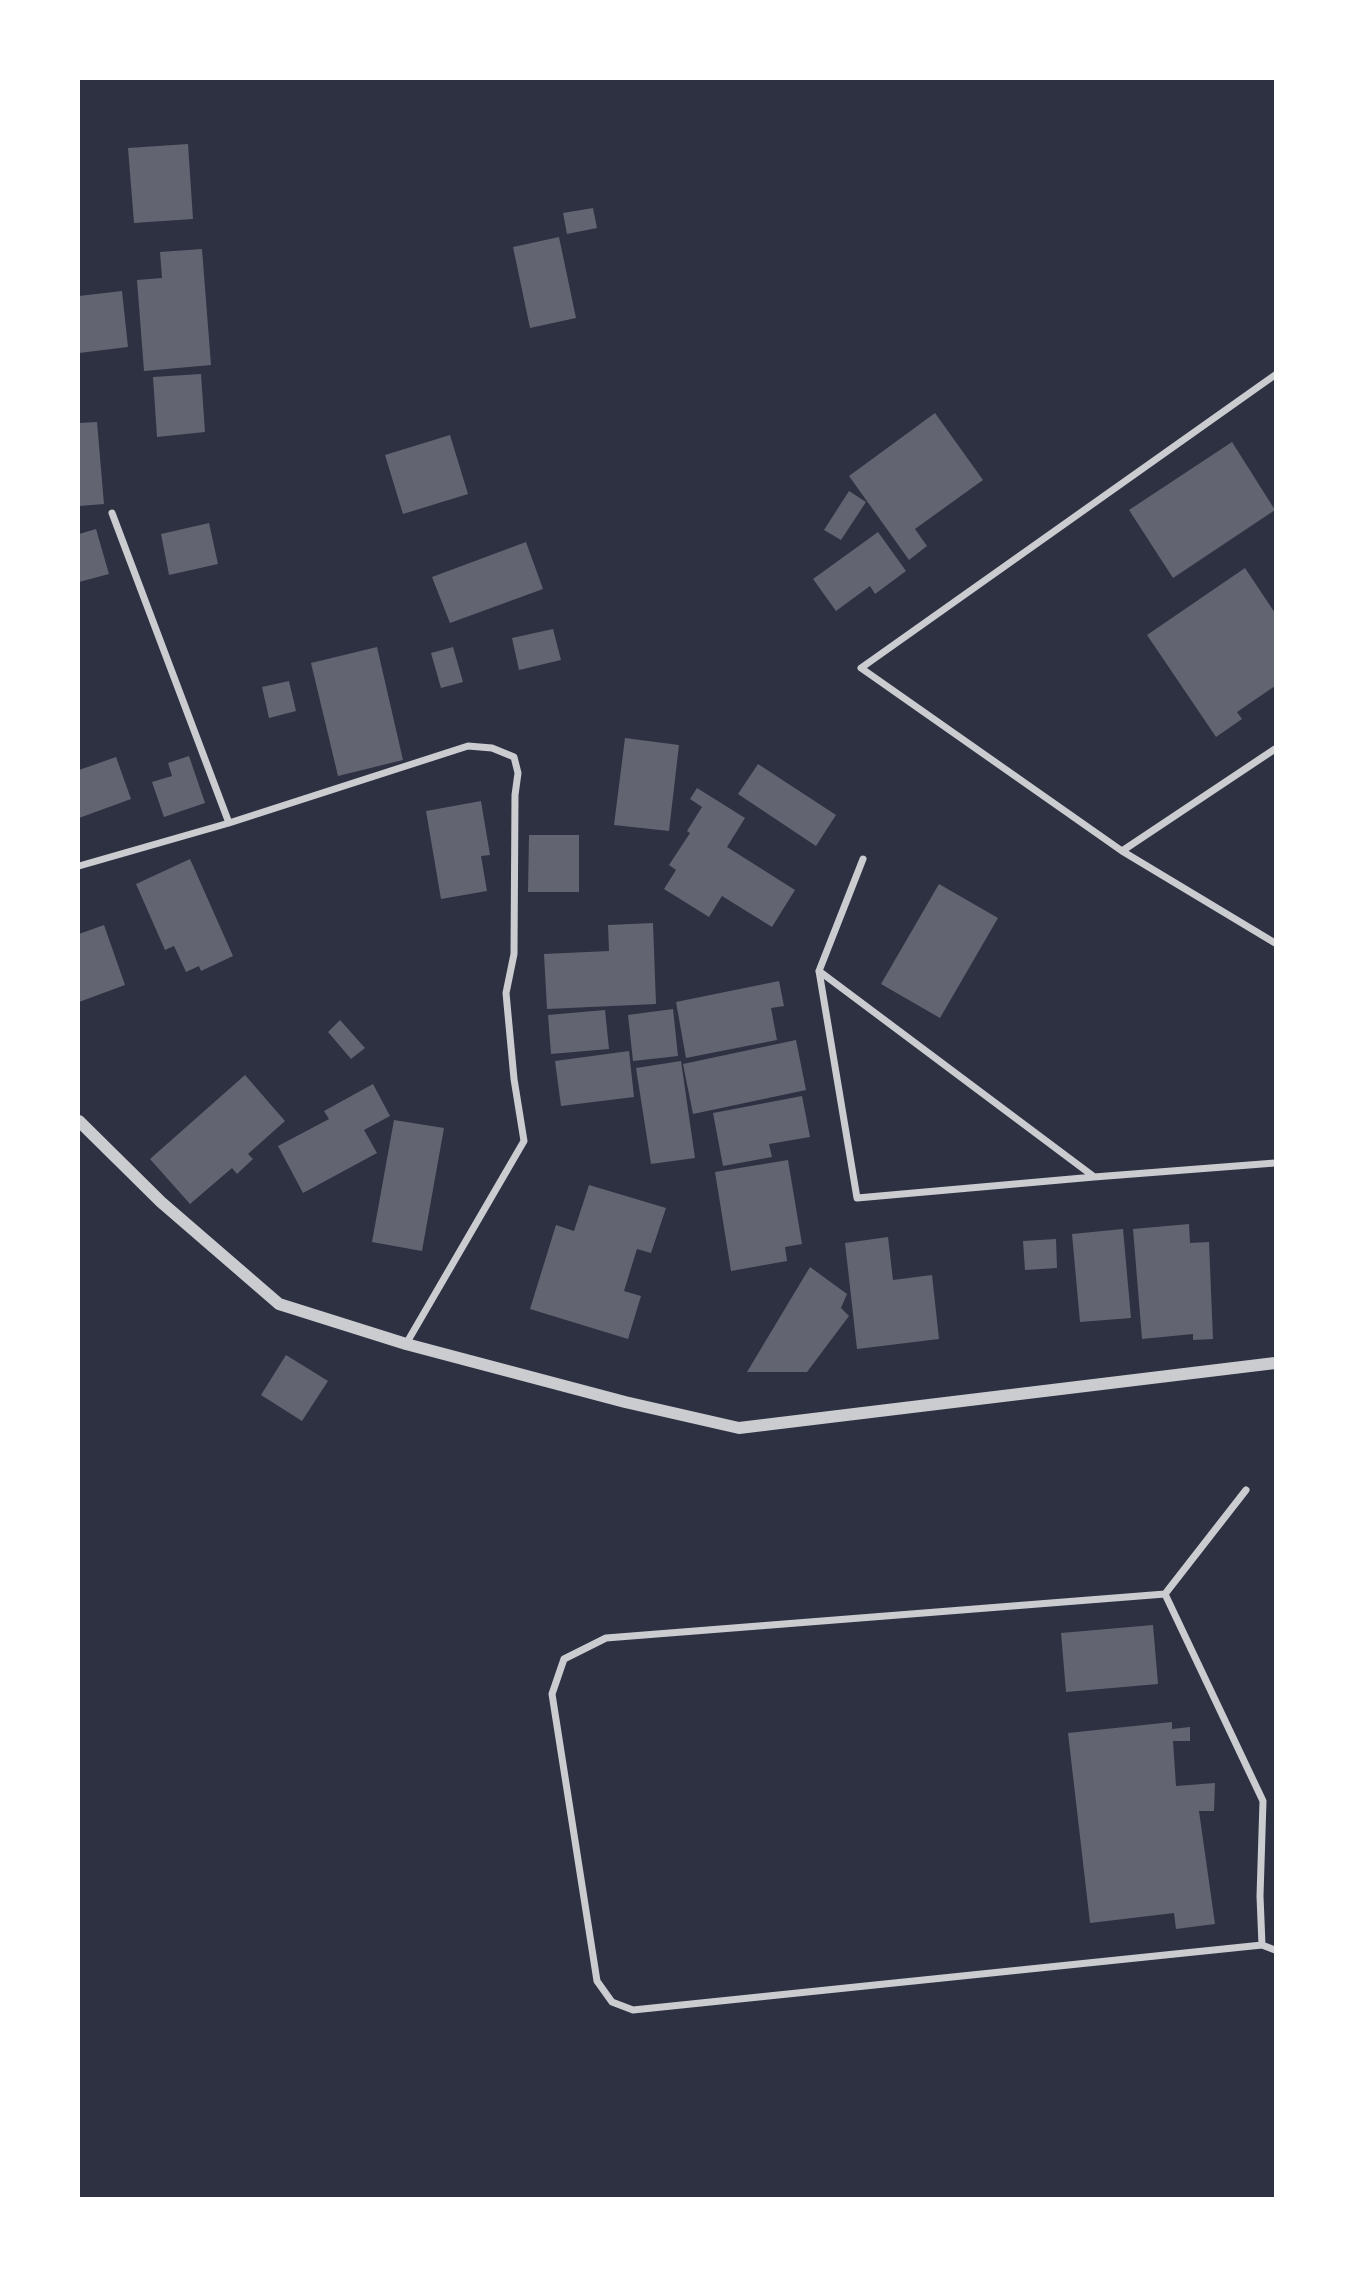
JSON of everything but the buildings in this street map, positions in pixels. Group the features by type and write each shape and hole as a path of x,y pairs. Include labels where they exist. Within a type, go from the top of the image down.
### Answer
{"street":[{"path":"1275,375 861,667 1122,851 1275,943"},
{"path":"113,513 229,823"},
{"path":"79,866 229,823 468,746 492,748 514,757 518,773 515,795 514,954 506,993 514,1079 524,1141 406,1344"},
{"path":"1122,851 1275,749"},
{"path":"863,859 819,971 857,1198 1275,1163"},
{"path":"819,971 1094,1177"},
{"path":"79,1121 161,1202 279,1304 406,1344 625,1402 739,1428 1275,1363"},
{"path":"1247,1490 1165,1594 606,1638 565,1659 552,1695 597,1981 612,2002 633,2010 1262,1945 1275,1950"},
{"path":"1165,1594 1263,1801 1260,1896 1262,1945"}]}
